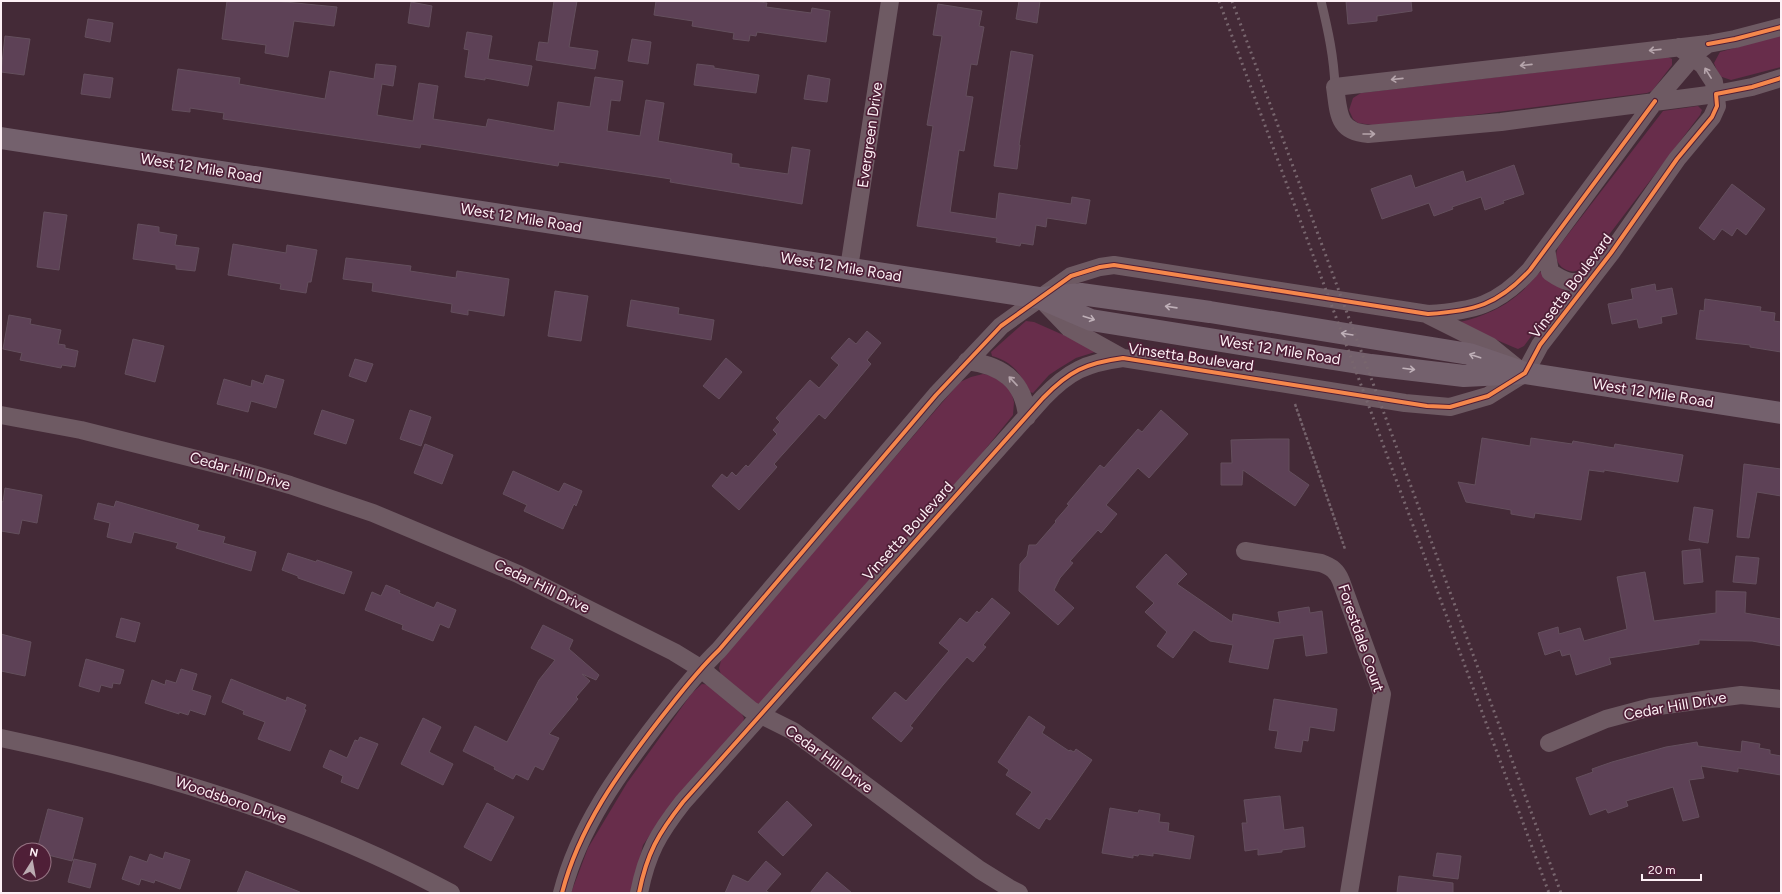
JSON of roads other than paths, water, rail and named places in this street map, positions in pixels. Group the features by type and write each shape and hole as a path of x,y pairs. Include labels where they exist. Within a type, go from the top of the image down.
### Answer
{"main road":[{"name":"West 12 Mile Road","path":"1,138 1040,298 1092,320 1371,365 1464,376 1525,373 1781,412"}],"street":[{"name":"Evergreen Drive","path":"850,268 890,1"},
{"path":"1781,27 1735,39 1708,44 1686,52 1335,87 1339,114 1346,128 1358,133 1368,134 1501,122 1716,94 1752,87 1781,78"},
{"path":"562,893 568,872 582,838 615,780 700,668 719,650 936,394 1001,326 1071,276 1100,267 1114,265 1428,314 1468,310 1498,298 1521,280 1546,249 1655,102 1686,52"},
{"name":"Vinsetta Boulevard","path":"639,893 644,867 651,850 671,818 760,714 1056,384 1072,373 1099,362 1123,358 1427,406 1450,407 1488,396 1525,373 1540,345 1611,253 1677,159 1712,117 1717,106 1714,82 1703,65 1686,52"},
{"name":"Vinsetta Boulevard","path":"1546,249 1550,272 1560,279 1573,283 1590,280"},
{"name":"Vinsetta Boulevard","path":"1040,298 1069,328 1123,358"},
{"path":"1428,314 1490,346 1525,373"},
{"path":"967,361 982,363 993,367 1014,380 1024,400 1027,417"},
{"name":"Cedar Hill Drive","path":"1,415 81,430 232,468 358,508 424,533 518,574 674,652 700,668 751,710 793,731 980,870 1019,893"},
{"name":"Forestdale Court","path":"1245,551 1332,566 1342,581 1382,694 1349,893"},
{"name":"Cedar Hill Drive","path":"1549,743 1606,718 1651,707 1741,695 1781,699"},
{"name":"Woodsboro Drive","path":"1,738 133,768 240,801 333,836 410,871 451,893"}],"lane":[{"path":"1320,1 1330,41 1334,64 1335,87"}],"railway":[{"path":"1219,1 1549,893"},
{"path":"1232,1 1561,893"}]}
